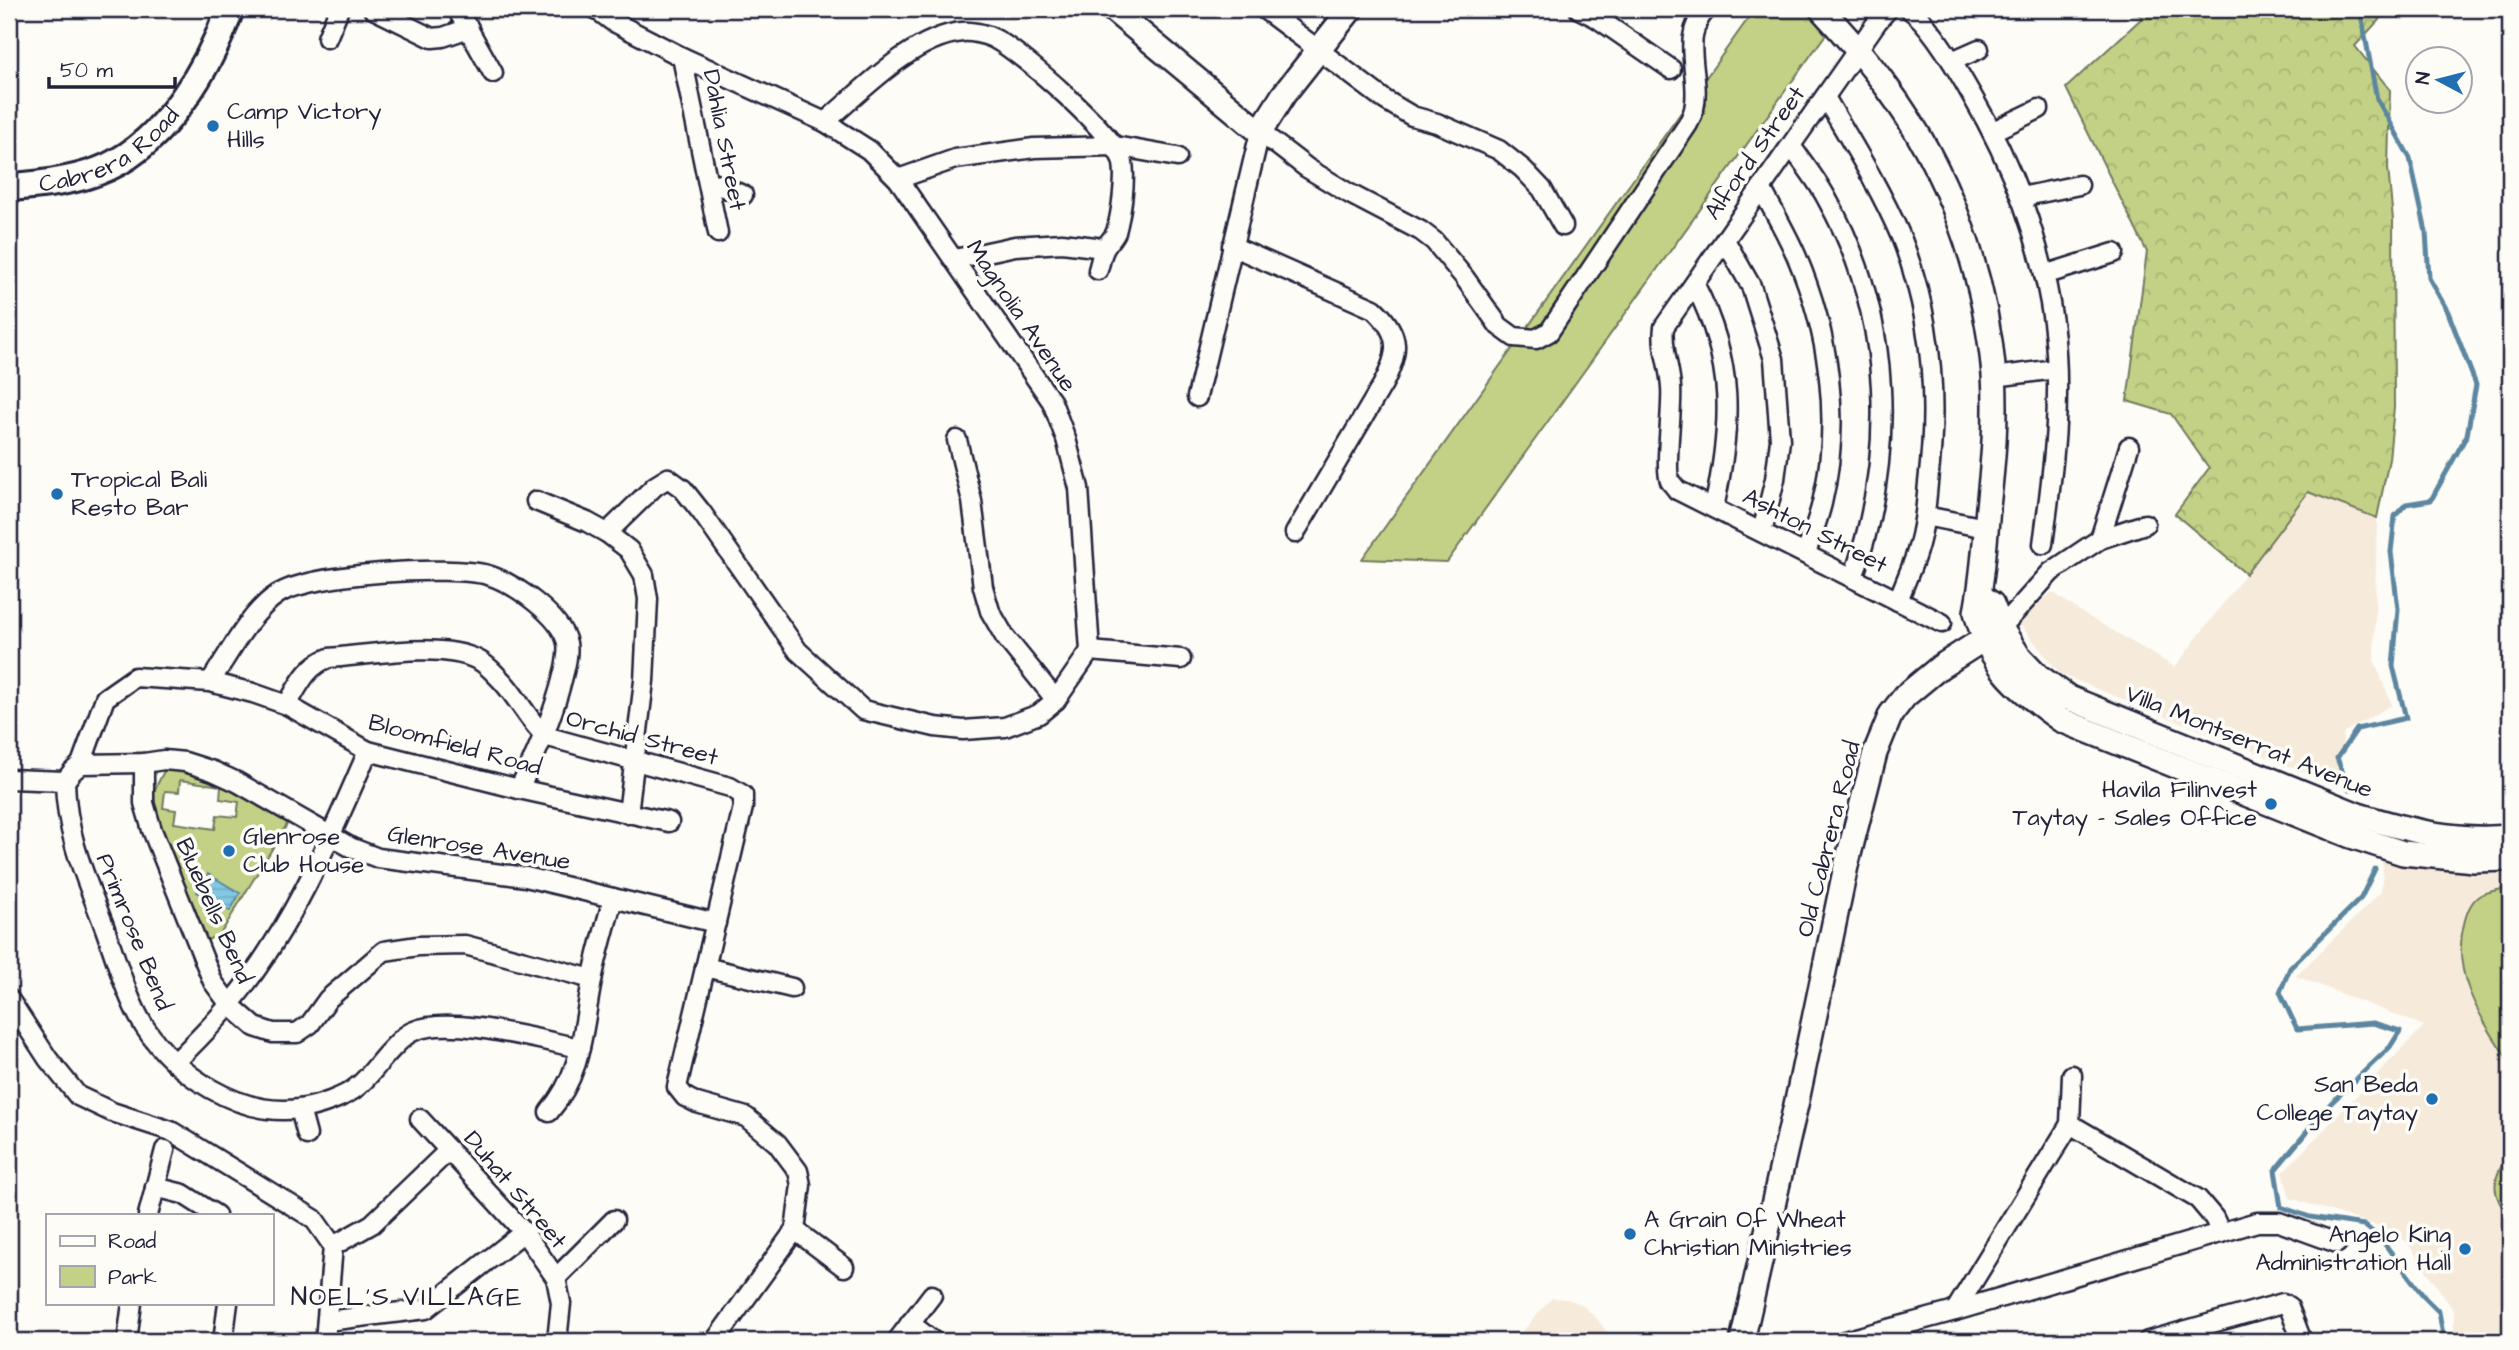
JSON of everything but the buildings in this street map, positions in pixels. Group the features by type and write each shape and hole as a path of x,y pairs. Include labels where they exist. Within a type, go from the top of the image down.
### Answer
{"main road":[{"name":"Cabrera Road","path":"9,187 37,185 78,176 107,167 138,150 174,111 206,65 230,9"}],"street":[{"path":"327,38 339,9"},
{"path":"373,9 432,38 469,28"},
{"path":"457,9 493,73"},
{"name":"Magnolia Avenue","path":"596,9 611,21 682,57 825,122 869,150 898,179 1052,402 1066,439 1079,488 1090,651"},
{"path":"1112,9 1307,168 1421,231 1434,241 1499,326 1514,337 1536,339 1549,332 1688,124 1695,108 1692,41 1695,28 1707,9"},
{"path":"1264,9 1385,100 1412,116 1437,123 1499,150 1524,169 1542,189 1563,226"},
{"path":"1197,397 1260,132 1317,49 1351,9"},
{"path":"1579,9 1597,18 1671,69"},
{"path":"1821,9 1888,87 1918,133 1948,193 1977,274 1994,377 1994,444 1976,612 1993,633"},
{"name":"Alford Street","path":"1669,480 1667,463 1672,423 1671,386 1663,338 1664,327 1888,9"},
{"path":"1909,9 1952,61 1993,131 2021,197 2043,275 2053,323 2056,369 2054,459 2043,544"},
{"path":"825,122 900,59 937,38 964,32 991,37 1009,47 1086,114 1115,146 1123,160 1124,179 1116,232 1104,248 1098,270"},
{"path":"1952,61 1979,49"},
{"name":"Dahlia Street","path":"682,57 718,233"},
{"path":"1825,97 1872,177 1900,237 1914,276 1930,355 1933,446 1925,516 1917,551 1898,601"},
{"path":"1993,131 2039,109"},
{"path":"898,179 955,159 1006,151 1115,146 1177,157"},
{"path":"1791,146 1827,198 1849,246 1875,335 1882,394 1879,478 1871,519 1853,578"},
{"path":"708,181 743,195"},
{"path":"2021,197 2079,185"},
{"path":"1761,188 1796,255 1824,339 1832,418 1829,462 1822,502 1806,554"},
{"path":"1725,240 1751,286 1774,359 1780,440 1775,479 1762,533"},
{"path":"955,259 1015,246 1062,243 1104,248"},
{"path":"1232,246 1374,310 1389,323 1396,344 1394,362 1383,384 1295,533"},
{"path":"2043,275 2114,253"},
{"path":"1695,285 1711,316 1719,342 1728,415 1723,466 1714,508"},
{"path":"1994,377 2056,369"},
{"path":"957,440 972,501 983,587 990,611 1005,637 1056,700"},
{"path":"2101,540 2129,447"},
{"path":"607,533 655,486 668,478 683,489 696,505 798,651 863,710 935,727 963,730 1005,727 1039,714 1056,700 1090,651 1181,659"},
{"name":"Ashton Street","path":"1669,480 1677,490 1942,623"},
{"path":"536,501 607,533 629,551 644,575 648,599 644,681 628,814"},
{"path":"1925,516 1986,528"},
{"name":"Old Cabrera Road","path":"1742,1341 1801,1083 1846,866 1875,753 1891,714 1905,696 1940,667 1993,633 2051,572 2101,540 2145,524"},
{"path":"210,682 261,607 280,592 314,582 350,576 457,570 488,575 526,594 559,627 566,643 567,660 545,736 519,789"},
{"name":"Villa Montserrat Avenue","path":"1993,633 2038,676 2069,698 2358,815 2406,830 2476,840 2510,837"},
{"name":"Villa Montserrat Avenue","path":"1993,633 2001,667 2025,695 2061,720 2308,819 2403,853 2474,860 2510,859"},
{"name":"Orchid Street","path":"287,705 309,669 317,662 329,658 433,650 460,652 481,661 505,684 532,724 545,736 730,787 743,795 743,807 677,1087 685,1097 746,1117 777,1143 798,1171 801,1185 795,1230"},
{"name":"Bloomfield Road","path":"81,764 105,698 135,677 210,682 287,705 368,751 425,757 519,789 670,822"},
{"path":"175,1063 230,1004 260,964 302,895 368,751"},
{"name":"Glenrose Avenue","path":"81,764 185,762 213,771 273,801 331,836 378,858 526,877 716,923"},
{"name":"Bluebells Bend","path":"144,763 144,803 152,830 214,982 230,1004 255,1027 273,1033 297,1033 310,1024 328,999 384,951 418,946 465,945 592,979"},
{"path":"9,779 65,781 81,764"},
{"name":"Primrose Bend","path":"65,781 65,807 74,850 144,1025 175,1063 218,1093 273,1111 318,1106 357,1088 400,1040 412,1031 433,1026 459,1025 580,1048"},
{"path":"549,1112 565,1094 575,1071 592,979 614,898"},
{"path":"705,967 792,988"},
{"path":"9,999 48,1059 78,1096 112,1112 171,1131 314,1219 332,1246 325,1341"},
{"path":"1955,1311 2070,1124 2072,1075"},
{"path":"300,1109 307,1135"},
{"name":"Duhat Street","path":"420,1119 524,1232 556,1278 561,1303 557,1341"},
{"path":"2070,1124 2198,1199 2214,1217 2221,1233"},
{"path":"148,1214 165,1150"},
{"path":"332,1246 372,1224 449,1150"},
{"path":"155,1187 183,1194 214,1214"},
{"path":"556,1278 614,1220"},
{"path":"1844,1341 2268,1221 2279,1222 2337,1243"},
{"path":"715,1341 795,1230 844,1267"},
{"path":"327,1321 426,1309 524,1232"},
{"path":"897,1341 932,1295"},
{"path":"2148,1341 2283,1303 2289,1307 2302,1341"},
{"path":"127,1341 132,1304"},
{"path":"223,1341 228,1304"},
{"path":"910,1323 933,1341"}],"shaded area":[{"path":"2308,492 2377,518 2374,660 2392,705 2344,732 2337,785 2060,674 2019,623 2052,592 2084,614 2175,667"},
{"name":"San Beda College Taytay","path":"2381,855 2510,866 2510,1341 2454,1341 2454,1311 2407,1242 2381,1227 2290,1198 2283,1172 2424,1026 2296,976 2381,892"},
{"path":"1552,1298 1581,1304 1606,1331 1605,1341 1514,1341"}],"green space":[{"path":"1755,9 1844,9 1447,562 1362,559"},
{"path":"2127,9 2389,9 2355,46 2390,90 2388,168 2393,220 2394,407 2389,459 2377,518 2308,492 2246,574 2175,514 2209,468 2171,414 2127,401 2147,252 2066,88 2143,17"},
{"path":"174,768 215,780 289,821 221,933 204,942 155,822 154,791 165,769","holes":["180,780 221,786 220,799 239,802 237,817 217,815 215,829 174,823 176,810 163,808 165,791 179,792"]},
{"path":"2510,887 2510,1063 2472,998 2462,962 2461,943 2466,917 2473,902 2482,894"},
{"path":"2510,1155 2510,1217 2499,1201 2495,1186 2499,1170"}],"water":[{"path":"208,874 240,893 230,911 197,892"}],"waterway":[{"path":"2349,789 2337,758 2357,729 2406,718 2393,666 2398,609 2391,552 2395,516 2406,504 2431,500 2467,435 2476,385 2448,312 2429,278 2426,232 2410,158 2377,99 2360,9"},
{"path":"2375,869 2361,898 2290,968 2280,992 2297,1029 2373,1023 2400,1031 2390,1047 2331,1103 2275,1170 2281,1207 2310,1217 2364,1225 2381,1239 2425,1298 2439,1312 2444,1341"}],"place":[{"name":"Camp Victory Hills","path":"213,126"},
{"name":"Tropical Bali Resto Bar","path":"57,494"},
{"name":"Havila Filinvest Taytay - Sales Office","path":"2271,804"},
{"name":"Glenrose Club House","path":"229,851"},
{"name":"San Beda College Taytay","path":"2432,1099"},
{"name":"A Grain Of Wheat Christian Ministries","path":"1630,1234"},
{"name":"Angelo King Administration Hall","path":"2465,1249"}],"district":[{"name":"NOEL'S VILLAGE","path":"407,1297"}]}
